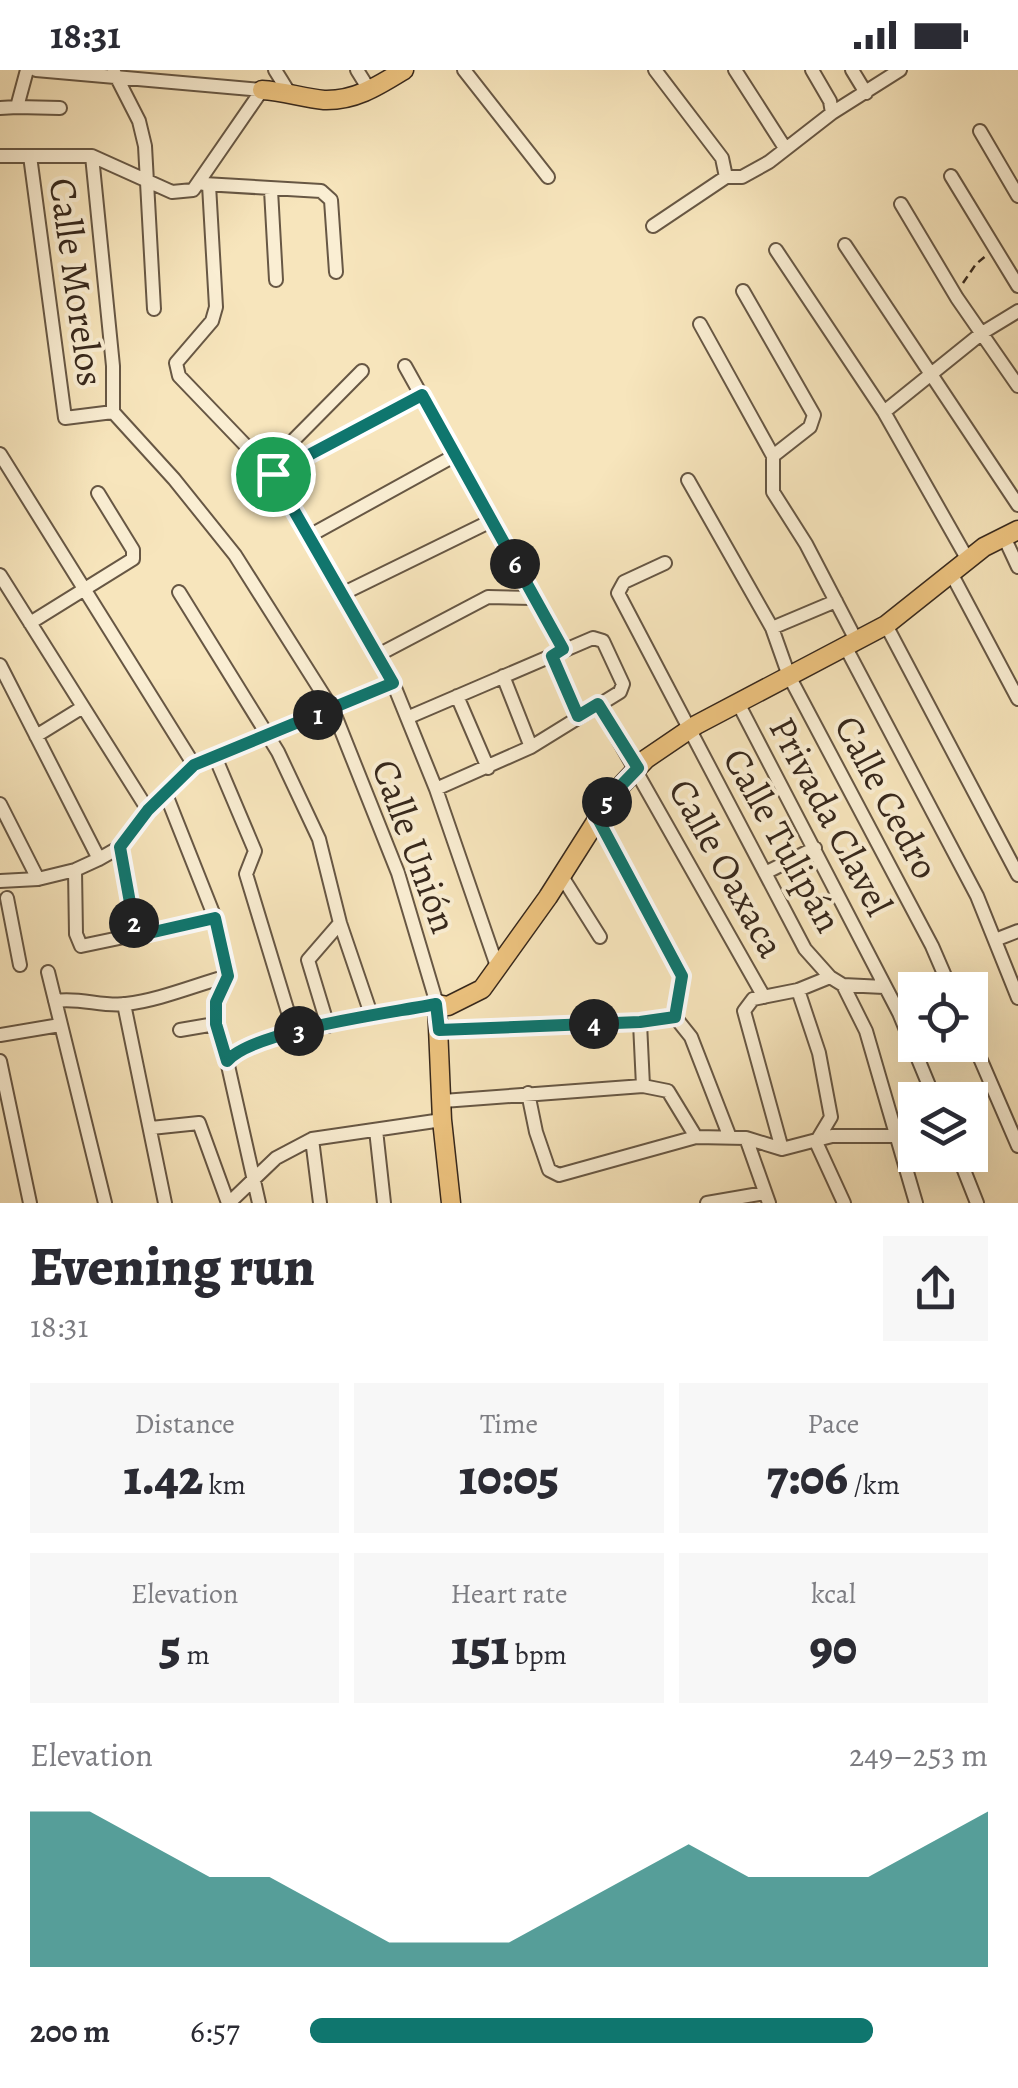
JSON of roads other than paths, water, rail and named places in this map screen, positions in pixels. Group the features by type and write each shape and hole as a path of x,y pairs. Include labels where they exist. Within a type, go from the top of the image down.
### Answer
{"main road":[{"path":"262,90 288,91 321,100 346,99 370,91 404,70"},
{"path":"452,1203 436,1004 448,1006 482,989 597,817 638,768 688,730 886,626 968,560 1011,533"}],"street":[{"path":"17,107 28,70"},
{"path":"36,70 262,90 205,184 216,306 212,321 176,362 179,376 270,470 393,683 436,788 498,969"},
{"path":"196,70 205,85"},
{"path":"275,70 288,91"},
{"path":"357,70 370,91"},
{"path":"464,70 548,177"},
{"path":"655,70 722,158 726,176"},
{"path":"735,70 785,148"},
{"path":"812,70 826,92 832,114"},
{"path":"852,70 866,92"},
{"path":"652,226 726,176 742,177 900,70"},
{"path":"114,74 138,122 149,182 154,309"},
{"path":"0,108 60,108"},
{"path":"980,131 1018,196"},
{"path":"0,156 92,156 172,192 193,190 205,184 321,192 331,200 336,272"},
{"name":"Calle Morelos","path":"30,156 65,418 113,412 174,479 234,556 332,710"},
{"path":"92,156 114,366 113,412"},
{"path":"951,176 1018,286"},
{"path":"271,190 276,280"},
{"path":"901,204 1018,386"},
{"path":"845,245 1018,505"},
{"path":"776,250 884,412 968,560"},
{"path":"743,290 814,415 810,427 773,456"},
{"path":"884,412 982,333 1018,310"},
{"path":"700,324 773,456 772,492 806,544 836,602 851,643 978,896 1018,998"},
{"path":"405,366 533,598 557,652 578,716"},
{"path":"270,470 362,372"},
{"path":"270,470 422,395"},
{"path":"0,454 194,765"},
{"path":"309,536 454,456"},
{"name":"Calle Cedro","path":"688,480 772,628 790,676 943,972"},
{"path":"30,622 133,559 133,550 98,493"},
{"path":"342,594 492,521"},
{"path":"1011,533 1018,567"},
{"name":"Calle Tulipán","path":"666,563 624,582 618,593 806,949 830,977"},
{"path":"951,573 1018,699"},
{"path":"0,575 148,810"},
{"path":"179,592 268,735 320,839 340,922 372,1017"},
{"path":"376,656 488,597 533,598"},
{"path":"772,628 836,602"},
{"path":"886,626 1018,876"},
{"path":"409,717 594,638 602,641 623,684 620,692 531,748 436,788"},
{"path":"0,665 99,859"},
{"path":"503,676 531,748"},
{"path":"20,965 6,881 38,879 99,859 120,847 148,810 194,765 393,683"},
{"path":"457,696 488,768"},
{"name":"Calle Oaxaca","path":"598,704 638,768 758,998 744,1011 782,1149"},
{"name":"Privada Clavel","path":"738,704 898,1010"},
{"path":"36,736 83,708"},
{"name":"Calle Unión","path":"332,710 398,873 436,1004"},
{"path":"216,758 255,850 246,874 294,1032"},
{"path":"165,792 215,918 228,976 216,1002 216,1024 232,1056 258,1203"},
{"path":"0,804 38,879"},
{"path":"597,817 682,976 675,1017 690,1037 729,1136"},
{"path":"120,847 136,936"},
{"path":"765,873 815,848"},
{"path":"75,870 81,946 215,918"},
{"path":"561,875 600,938"},
{"path":"0,920 7,898"},
{"path":"328,1026 308,960 340,922"},
{"path":"995,940 1018,931"},
{"path":"48,972 105,1203"},
{"path":"54,1001 76,998 124,1004 228,976"},
{"path":"758,998 798,990 830,977 843,985 884,988"},
{"path":"843,985 866,1030 916,1203"},
{"path":"798,990 819,1053 831,1117 816,1142"},
{"path":"124,1004 165,1203"},
{"path":"232,1056 294,1032 436,1004"},
{"path":"439,1030 640,1022 675,1017"},
{"path":"640,1022 643,1086"},
{"path":"0,1035 60,1024"},
{"path":"180,1030 216,1024"},
{"path":"0,1061 5,1106 30,1203"},
{"path":"981,1062 1018,1146"},
{"path":"152,1128 199,1123 229,1203 276,1158 312,1140 376,1130 528,1093 643,1086 668,1091 696,1136"},
{"path":"528,1093 536,1132 550,1170 559,1175 696,1136 746,1138 782,1149 832,1136 894,1136"},
{"path":"376,1130 384,1203"},
{"path":"707,1203 767,1198 746,1138"},
{"path":"312,1140 320,1203"},
{"path":"816,1142 844,1203"},
{"path":"965,1172 977,1203"}]}
